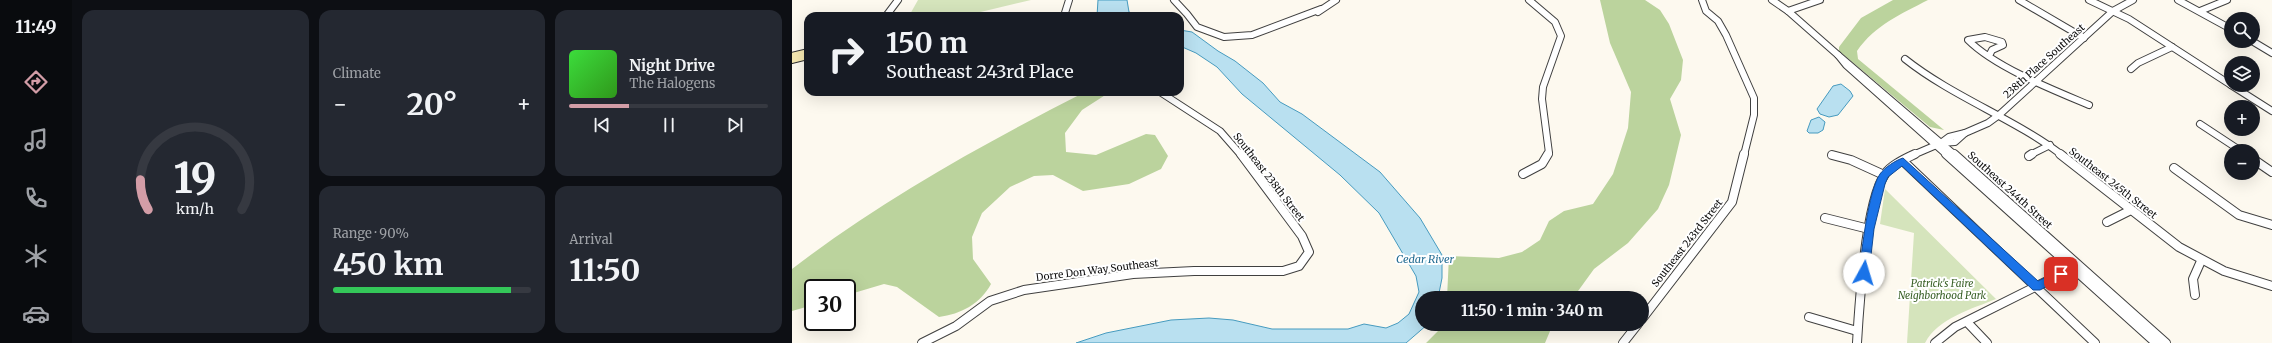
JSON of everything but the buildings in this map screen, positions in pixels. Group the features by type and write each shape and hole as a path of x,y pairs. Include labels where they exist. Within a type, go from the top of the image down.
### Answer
{"street":[{"path":"889,12 898,0"},
{"path":"1065,12 1069,0"},
{"path":"1174,0 1177,5 1188,14 1195,26 1224,38 1243,38 1259,34 1303,14 1321,9"},
{"path":"1316,14 1321,9 1336,0"},
{"path":"1523,174 1542,164 1549,153 1542,99 1543,87 1562,36 1555,22 1529,0"},
{"name":"Southeast 243rd Street","path":"1649,310 1732,202 1754,115 1754,98 1726,35 1718,21 1706,11 1702,0"},
{"name":"Southeast 244th Street","path":"1772,0 1788,11 1939,144 2076,267 2156,343"},
{"path":"1788,11 1820,0"},
{"path":"2019,0 2084,38"},
{"path":"2090,0 2129,19 2224,81"},
{"name":"238th Place Southeast","path":"1884,175 1903,161 1939,144 1949,144 1963,138 1965,133 1988,123 2113,11 2133,0"},
{"path":"2178,0 2224,25"},
{"path":"2200,11 2227,0"},
{"path":"1989,56 1992,50 2003,46 2002,42 1993,38 1975,38 1968,40 1973,46 1989,56 2036,81 2089,105"},
{"path":"2260,46 2272,53"},
{"path":"2131,69 2138,63 2172,48"},
{"path":"792,58 804,55"},
{"name":"Southeast 245th Street","path":"1905,58 1942,88 1999,114 2050,145 2179,247 2201,261 2229,274 2272,286"},
{"path":"2242,92 2272,111"},
{"name":"Southeast 238th Street","path":"1166,96 1220,132 1235,147 1302,236 1308,247 1307,258"},
{"path":"2200,124 2230,144"},
{"path":"2029,156 2050,145"},
{"path":"1832,155 1851,160 1884,175 1869,229 1856,343"},
{"path":"1903,161 2095,343"},
{"path":"2260,164 2272,172"},
{"path":"2174,168 2239,215 2272,225"},
{"path":"2107,222 2131,210"},
{"path":"1825,218 1869,229"},
{"name":"Dorre Don Way Southeast","path":"922,343 956,326 990,301 1024,290 1133,274 1194,270 1283,271 1294,269 1307,258"},
{"path":"2195,295 2193,280 2201,261"},
{"path":"1935,343 1944,334 2076,267"},
{"name":"Southeast 244th Street","path":"2076,267 2166,343"},
{"path":"1809,317 1857,331"},
{"path":"1967,322 1987,343"},
{"path":"1623,343 1632,331"}],"green space":[{"path":"918,0 1031,0 981,12 911,12"},
{"path":"1600,0 1645,0 1660,10 1669,24 1683,60 1681,80 1670,99 1681,135 1669,185 1658,209 1628,243 1594,269 1578,291 1447,291 1449,256 1499,258 1522,252 1540,240 1549,221 1564,211 1593,204 1613,174 1628,128 1631,92 1610,43"},
{"path":"1893,0 1928,0 1880,27 1857,51 1858,59 1944,130 1930,127 1839,51 1839,47 1861,18"},
{"path":"1077,96 1104,96 1082,110 1065,133 1066,152 1096,155 1146,134 1155,135 1168,156 1161,169 1129,184 1083,191 1053,175 1034,176 1010,187 982,213 972,237 973,259 991,284 987,291 976,302 962,311 939,317 897,287 884,284 856,292 856,279 804,279 804,308 792,311 792,269 862,219 971,152"},
{"name":"Patrick's Faire Neighborhood Park","path":"1885,189 1996,299 1956,315 1938,327 1925,343 1907,343 1914,233 1880,224"},
{"path":"1438,331 1550,331 1545,343 1426,343"}],"water":[{"path":"1098,0 1127,0 1129,12 1097,12"},
{"name":"Cedar River","path":"1184,31 1192,32 1218,51 1235,61 1263,83 1280,102 1302,114 1380,172 1420,218 1442,255 1442,278 1439,291 1419,291 1416,276 1379,213 1340,175 1242,94 1217,67 1196,53 1184,48"},
{"path":"1841,84 1850,91 1853,96 1838,115 1829,117 1820,114 1817,109 1833,86"},
{"path":"1819,117 1825,122 1823,130 1818,133 1809,133 1807,131 1811,120"},
{"name":"Cedar River","path":"1415,301 1415,331 1420,331 1406,343 1076,343 1106,333 1171,320 1209,318 1233,320 1272,329 1348,329 1364,324 1386,328 1398,323 1409,314"}],"route":[{"path":"1864,273 1869,229 1880,184 1884,175 1903,161 2036,287 2061,274"}]}
